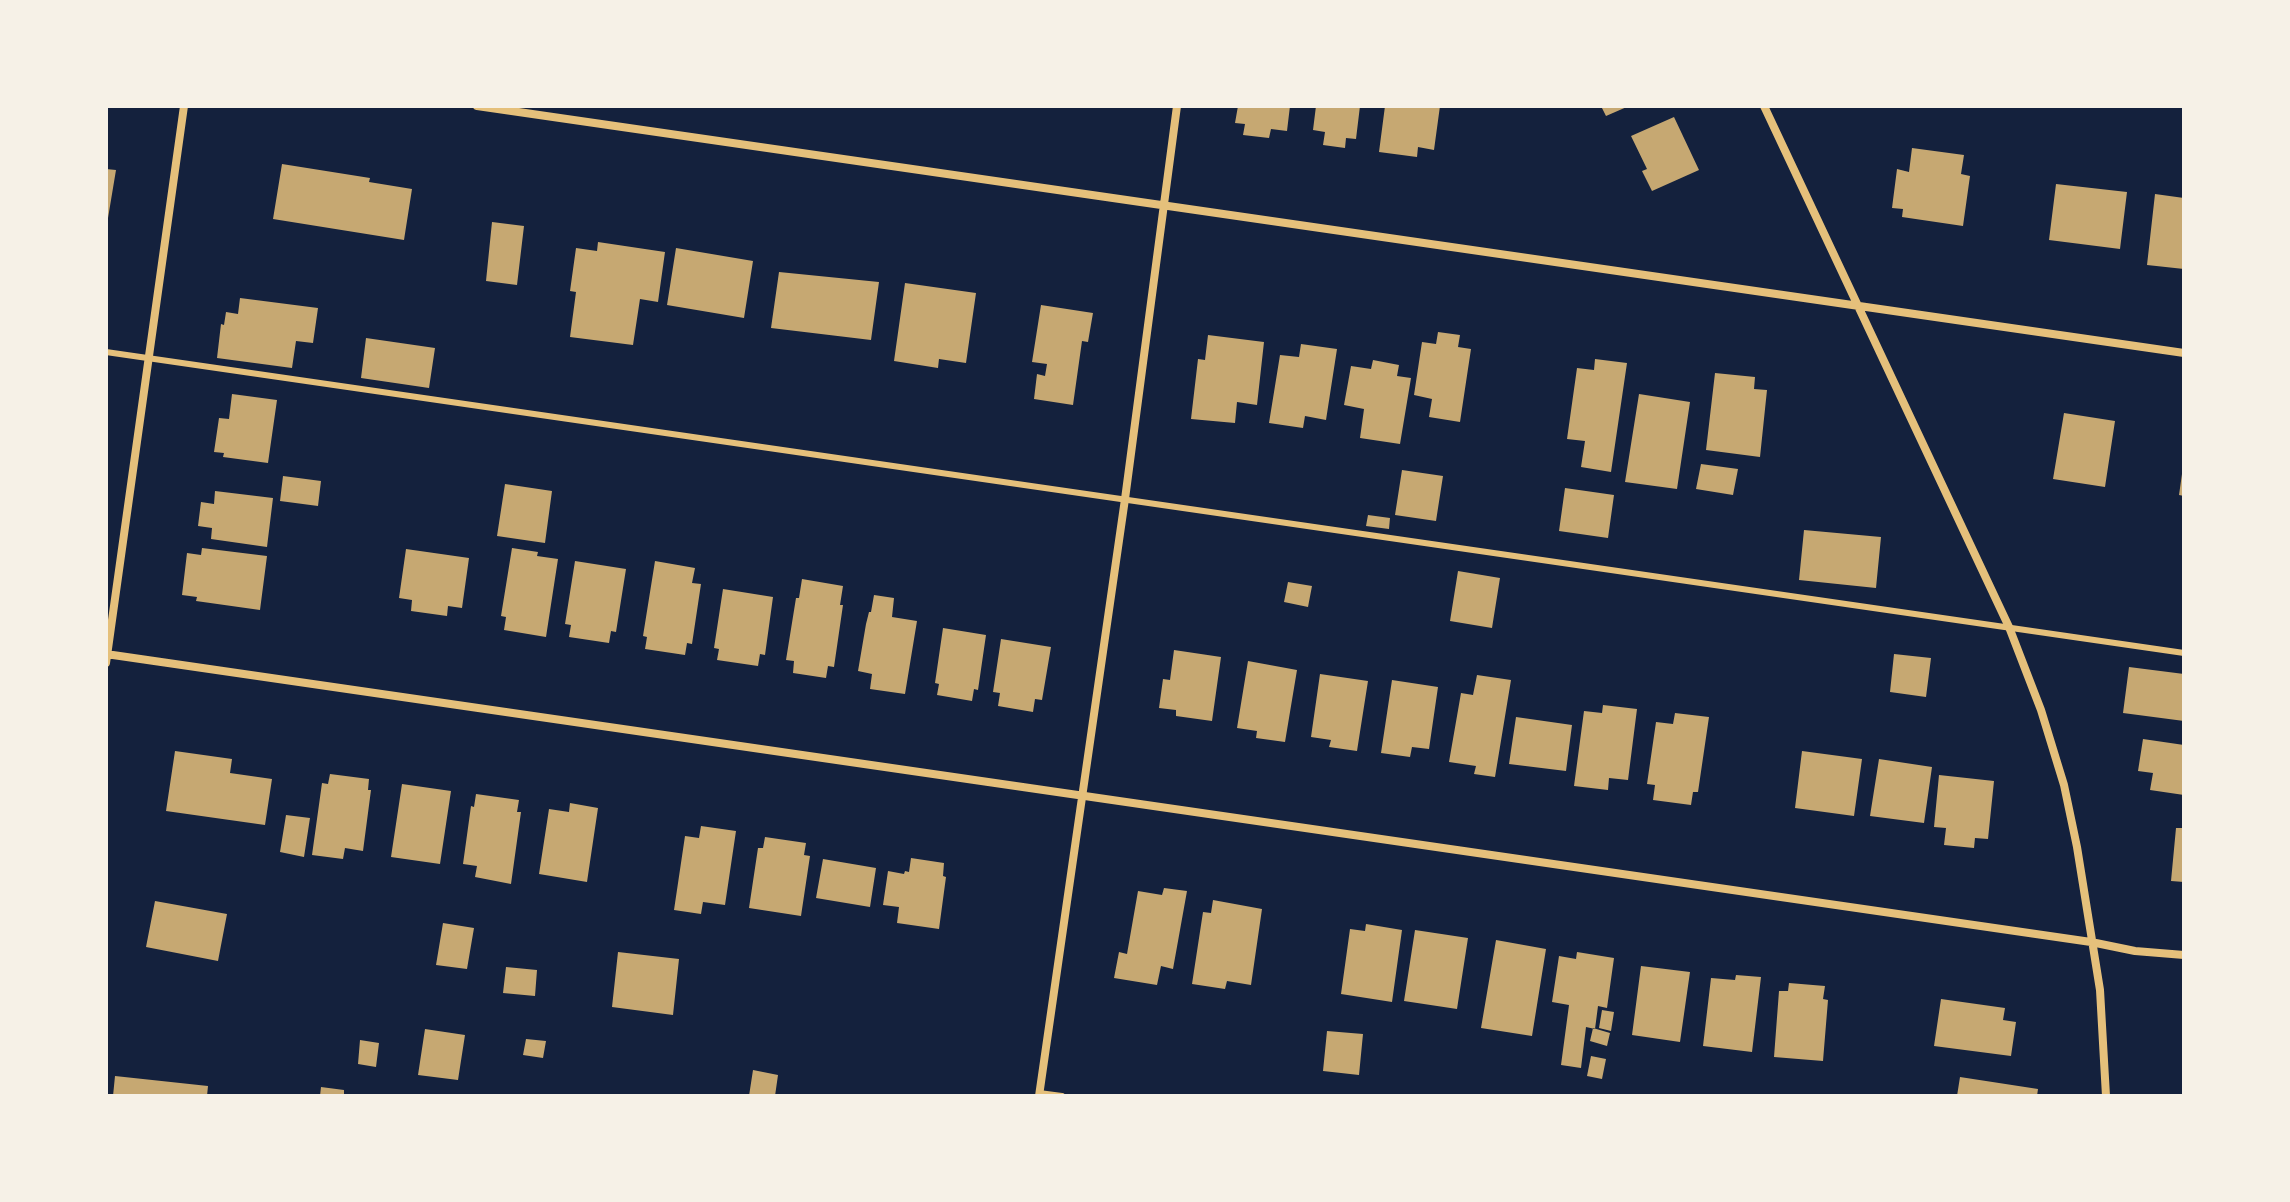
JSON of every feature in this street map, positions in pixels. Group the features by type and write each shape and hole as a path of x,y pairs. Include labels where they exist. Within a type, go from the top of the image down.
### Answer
{"street":[{"path":"184,106 106,657 2091,942 2135,951 2184,955"},
{"path":"477,106 523,109 2184,353"},
{"path":"1039,1094 1125,499 1177,106"},
{"path":"1764,106 2009,627 2041,710 2064,785 2077,847 2100,990 2106,1096"}],"lane":[{"path":"106,352 2184,653"},
{"path":"1039,1094 1062,1096"}],"building":[{"path":"1238,106 1290,106 1287,131 1271,129 1269,138 1243,135 1245,124 1235,123"},
{"path":"1316,106 1360,106 1356,139 1346,138 1345,148 1323,145 1325,132 1313,130"},
{"path":"1385,106 1440,106 1434,150 1418,147 1417,157 1379,152"},
{"path":"1601,106 1629,106 1606,116"},
{"path":"1674,117 1699,170 1652,191 1642,171 1647,169 1631,136"},
{"path":"1912,148 1964,155 1961,174 1970,176 1963,226 1902,217 1903,209 1892,208 1897,169 1909,172"},
{"path":"282,164 370,178 369,182 412,189 404,240 273,219"},
{"path":"106,169 116,170 108,218 106,218"},
{"path":"2056,184 2127,192 2120,249 2049,240"},
{"path":"2155,194 2184,198 2184,269 2147,265"},
{"path":"492,222 524,226 517,285 486,281"},
{"path":"598,242 665,252 658,302 640,299 633,345 570,337 576,292 570,291 576,248 597,251"},
{"path":"676,248 753,261 744,318 667,305"},
{"path":"779,272 879,282 871,340 771,328"},
{"path":"905,283 976,293 966,363 939,359 938,368 894,361"},
{"path":"240,298 318,308 313,343 296,341 292,368 217,358 221,324 224,325 226,312 238,314"},
{"path":"1041,305 1093,313 1088,342 1082,341 1073,405 1034,399 1037,374 1045,376 1047,364 1032,362"},
{"path":"1438,332 1460,335 1458,347 1471,349 1460,422 1429,417 1432,399 1414,395 1422,342 1436,344"},
{"path":"1208,335 1264,342 1257,405 1237,402 1235,423 1191,419 1198,359 1205,360"},
{"path":"366,338 435,348 429,388 361,378"},
{"path":"1301,344 1337,349 1326,420 1305,416 1303,428 1269,423 1280,355 1299,357"},
{"path":"1595,359 1627,363 1611,472 1581,467 1585,441 1567,439 1577,368 1594,370"},
{"path":"1373,360 1399,365 1397,376 1411,378 1400,444 1360,438 1364,409 1344,405 1351,366 1371,369"},
{"path":"1715,373 1755,377 1754,389 1767,390 1760,457 1706,450"},
{"path":"232,394 277,400 268,463 223,457 224,453 214,452 219,418 229,419"},
{"path":"1639,394 1690,402 1677,489 1625,482"},
{"path":"2064,413 2115,421 2105,487 2053,479"},
{"path":"1701,464 1738,469 1733,495 1696,489"},
{"path":"1402,470 1443,476 1436,521 1395,515"},
{"path":"2184,474 2184,496 2179,495"},
{"path":"283,476 321,481 318,506 280,501"},
{"path":"505,484 552,491 545,543 497,536"},
{"path":"1565,488 1614,495 1608,538 1559,531"},
{"path":"215,491 273,498 267,547 211,539 212,528 198,526 201,502 214,504"},
{"path":"1368,515 1390,518 1389,529 1366,526"},
{"path":"1804,530 1881,537 1876,588 1799,580"},
{"path":"202,548 267,556 260,610 196,601 197,597 182,595 187,553 201,555"},
{"path":"512,548 558,559 546,637 504,630 506,617 501,616"},
{"path":"406,549 469,558 462,608 448,606 447,616 411,611 412,600 399,598"},
{"path":"575,561 626,569 616,632 611,631 609,643 569,637 571,625 565,624"},
{"path":"655,561 695,568 692,583 701,584 692,644 687,643 685,655 645,649 647,637 643,636"},
{"path":"1458,571 1500,578 1492,628 1450,621"},
{"path":"802,579 843,586 834,667 828,666 826,678 793,673 794,661 786,660"},
{"path":"1288,582 1312,586 1308,607 1284,602"},
{"path":"723,589 773,597 765,655 760,654 758,666 717,660 719,649 714,648"},
{"path":"874,595 894,598 892,617 917,621 905,694 870,689 872,674 858,671"},
{"path":"943,628 986,635 978,690 974,689 972,701 937,695 939,684 935,683"},
{"path":"1001,639 1051,647 1042,700 1035,699 1033,712 998,706 1000,693 993,692"},
{"path":"1174,650 1221,657 1212,721 1176,716 1176,710 1159,708 1163,679 1170,680"},
{"path":"1894,654 1931,658 1926,697 1890,692"},
{"path":"1248,661 1297,670 1285,742 1256,738 1257,731 1237,728"},
{"path":"2129,667 2184,674 2184,721 2123,713"},
{"path":"1320,674 1368,681 1357,751 1329,747 1331,740 1311,737"},
{"path":"1477,675 1511,680 1495,777 1474,774 1476,766 1449,762 1461,693 1473,695"},
{"path":"1392,680 1438,687 1429,749 1412,747 1410,757 1381,753"},
{"path":"1603,705 1637,709 1628,780 1609,778 1608,790 1574,786 1584,711 1602,713"},
{"path":"1675,713 1709,717 1698,792 1693,792 1691,805 1653,800 1655,785 1647,784 1656,722 1673,724"},
{"path":"1516,717 1572,725 1566,771 1509,764"},
{"path":"2143,739 2184,745 2184,795 2150,790 2153,773 2138,771"},
{"path":"175,751 232,759 230,773 272,779 265,825 166,811"},
{"path":"1802,751 1862,759 1854,816 1795,808"},
{"path":"1879,759 1932,767 1924,823 1870,816"},
{"path":"330,774 369,779 368,790 371,790 363,851 345,848 343,859 312,855 322,783 328,784"},
{"path":"1939,775 1994,781 1988,839 1975,838 1974,848 1944,845 1946,828 1934,827"},
{"path":"402,784 451,791 440,864 391,857"},
{"path":"476,794 519,800 517,812 521,812 511,884 475,877 477,866 463,864 471,806 474,807"},
{"path":"570,803 598,808 587,882 539,874 549,809 569,812"},
{"path":"286,815 310,818 304,857 280,852"},
{"path":"701,826 736,831 725,905 703,902 701,914 674,910 685,836 699,838"},
{"path":"2176,828 2184,828 2184,882 2171,881"},
{"path":"765,837 806,843 804,855 810,856 801,916 749,908 758,848 763,848"},
{"path":"911,858 944,863 943,876 946,877 939,929 897,923 899,907 883,905 888,871 909,872"},
{"path":"823,859 876,868 870,907 816,898"},
{"path":"1164,888 1187,891 1173,969 1161,966 1157,985 1114,978 1119,952 1127,954 1138,891 1162,895"},
{"path":"1213,900 1262,909 1251,985 1227,981 1225,989 1192,984 1203,912 1211,913"},
{"path":"155,901 227,914 218,961 146,947"},
{"path":"443,923 474,928 467,969 436,965"},
{"path":"1366,924 1402,930 1392,1002 1341,994 1350,929 1365,931"},
{"path":"1415,930 1468,938 1457,1009 1404,1001"},
{"path":"1496,940 1546,949 1532,1036 1481,1028"},
{"path":"618,952 679,959 673,1015 612,1007"},
{"path":"1577,952 1614,958 1607,1008 1598,1006 1595,1029 1586,1027 1581,1068 1561,1065 1569,1005 1552,1002 1559,956 1576,959"},
{"path":"1641,966 1690,972 1680,1042 1632,1035"},
{"path":"506,967 537,970 535,996 503,993"},
{"path":"1736,975 1761,977 1752,1052 1703,1046 1711,978 1735,980"},
{"path":"1789,983 1825,986 1823,999 1828,1000 1823,1061 1774,1057 1779,991 1788,991"},
{"path":"1941,999 2005,1008 2003,1020 2016,1022 2011,1056 1934,1046"},
{"path":"1602,1010 1614,1012 1611,1031 1599,1028"},
{"path":"1593,1028 1610,1033 1607,1046 1590,1041"},
{"path":"425,1029 465,1035 458,1080 418,1075"},
{"path":"1327,1031 1363,1034 1359,1075 1323,1071"},
{"path":"526,1039 546,1041 543,1058 523,1055"},
{"path":"360,1040 379,1043 376,1067 358,1064"},
{"path":"1591,1056 1606,1059 1602,1079 1587,1076"},
{"path":"753,1070 778,1075 775,1096 749,1096"},
{"path":"115,1076 208,1086 207,1096 113,1096"},
{"path":"1960,1077 2038,1089 2037,1096 1957,1096"},
{"path":"321,1087 344,1090 344,1096 320,1096"}]}
